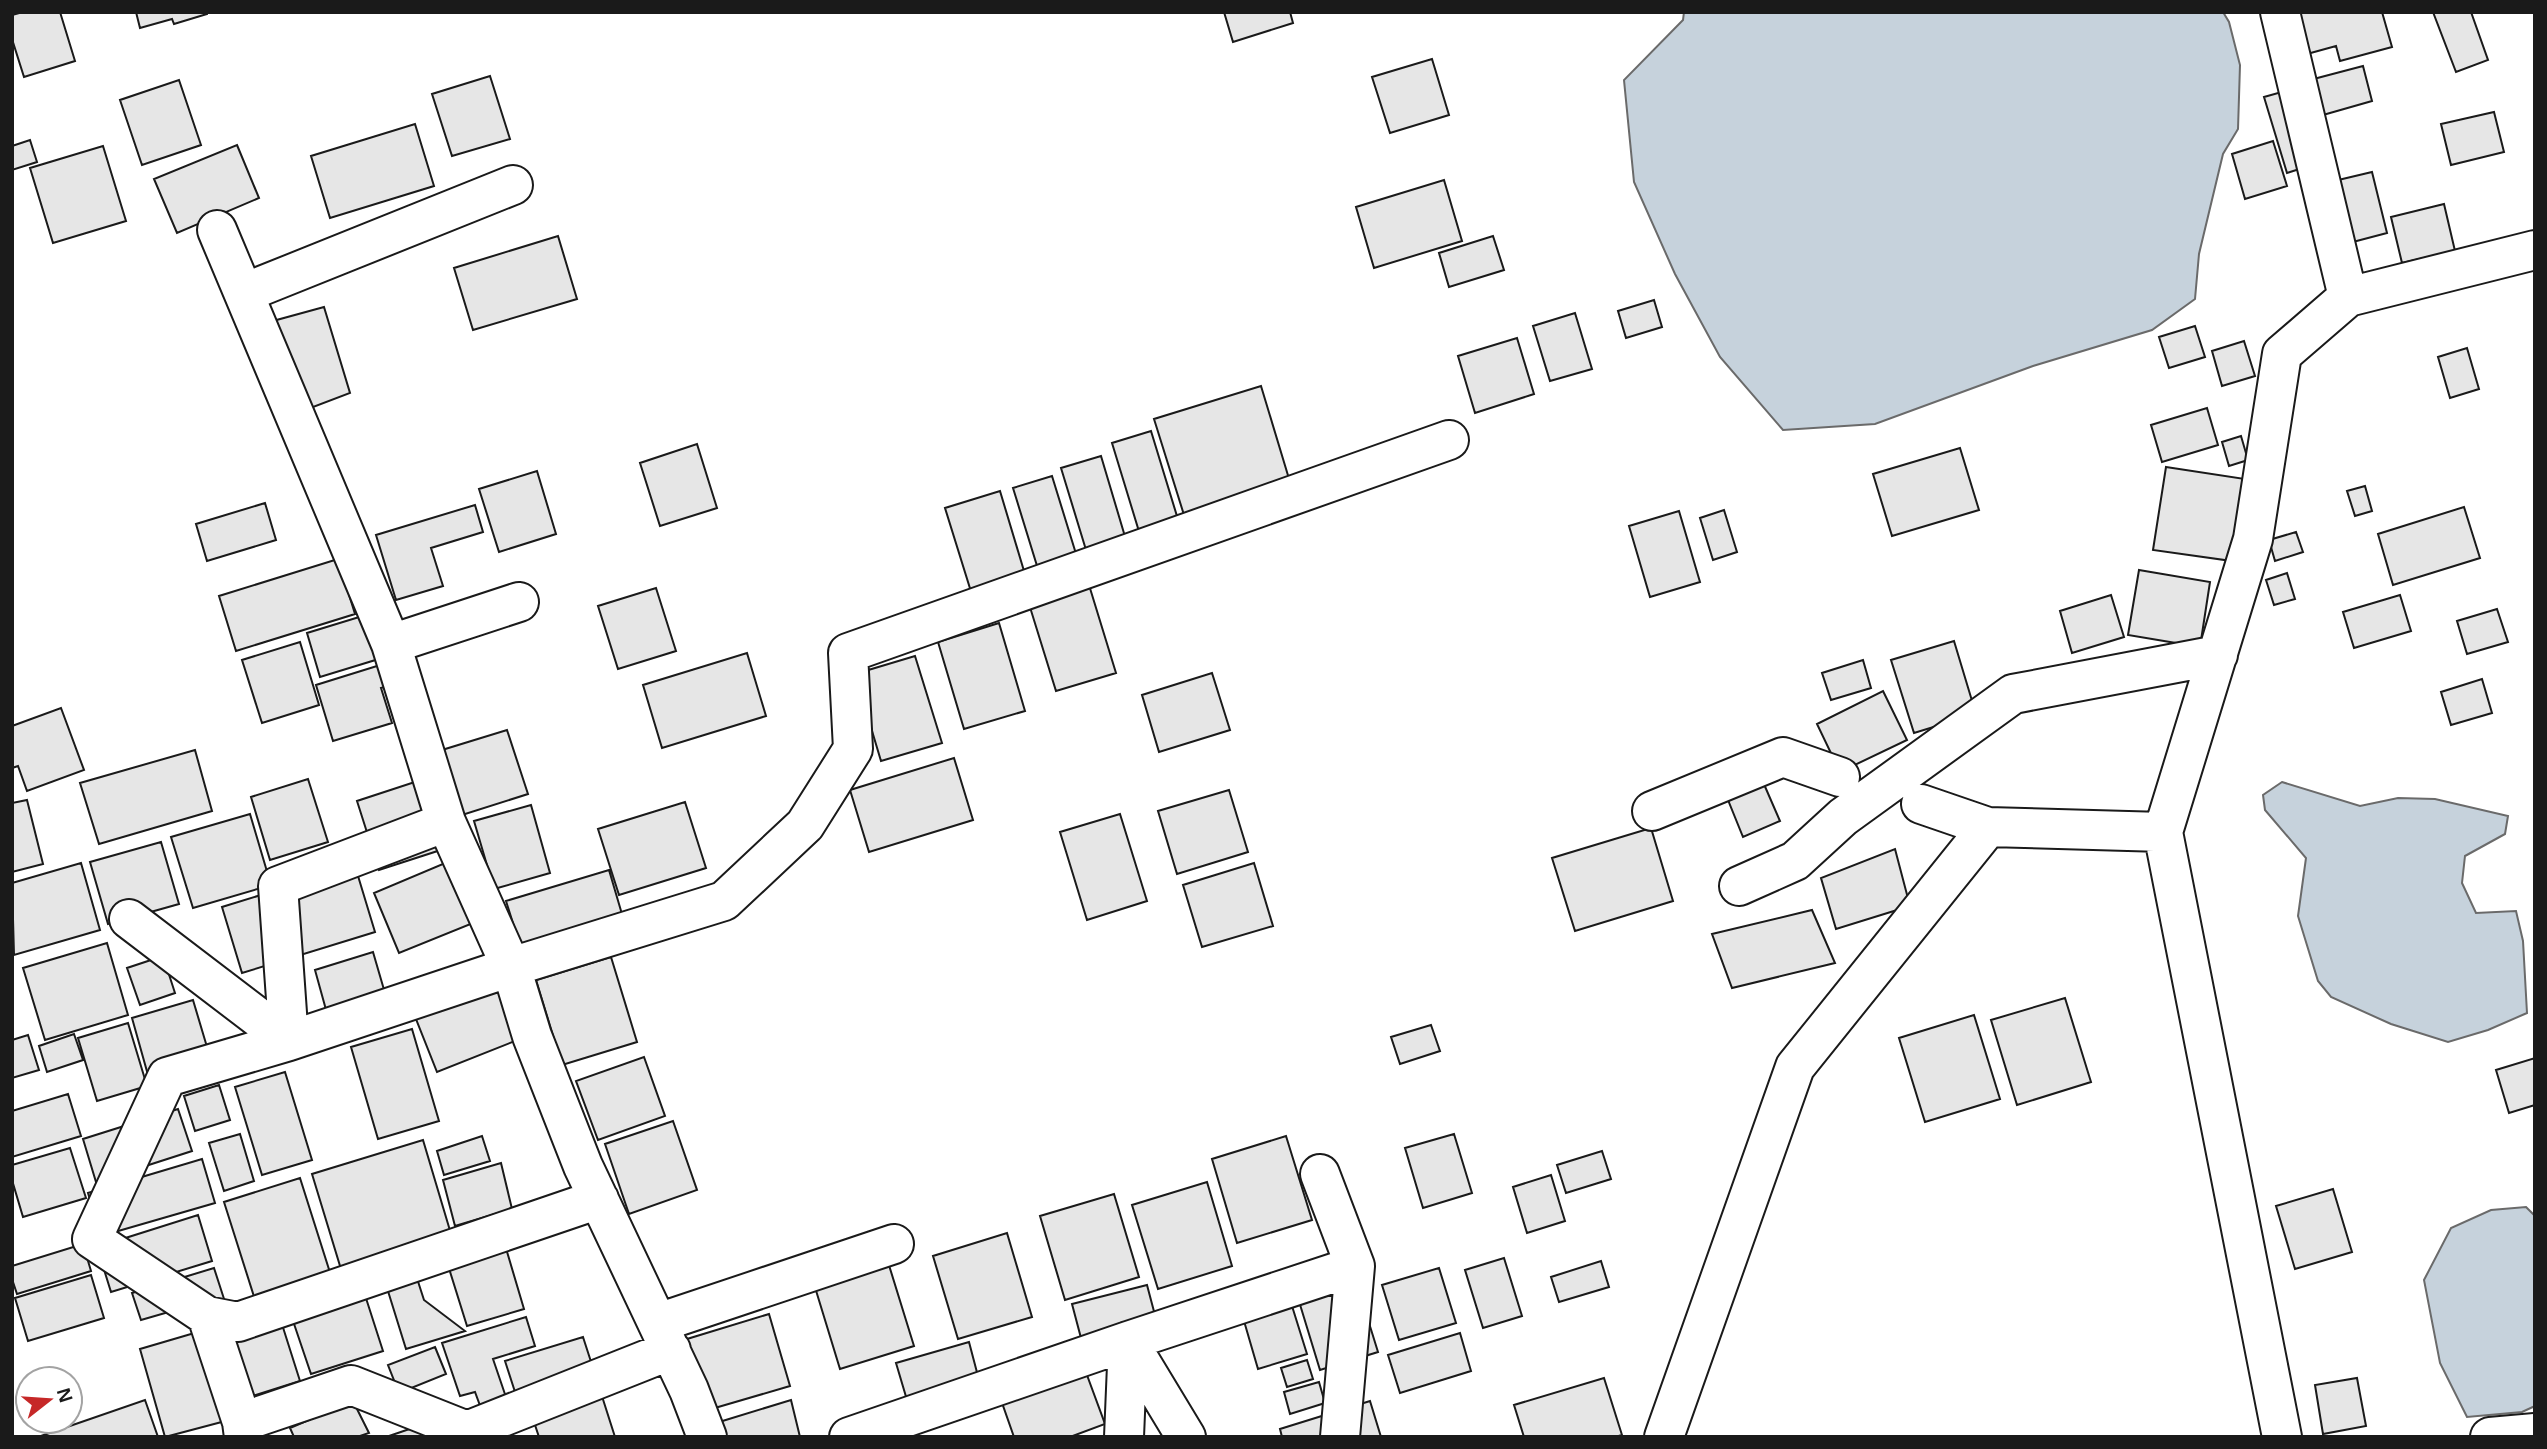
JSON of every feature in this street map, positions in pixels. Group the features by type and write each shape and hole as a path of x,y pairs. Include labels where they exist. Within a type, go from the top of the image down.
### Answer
{"street":[{"path":"2280,12 2348,297"},
{"path":"244,293 513,185"},
{"path":"217,230 391,644 446,822 511,967 537,1049 583,1166 664,1337 707,1437"},
{"path":"2282,1437 2163,832 2253,540 2282,354 2348,297 2535,250"},
{"path":"599,1199 238,1322 206,1315 92,1239 167,1077 289,1041 511,967 724,901 805,825 853,749 848,653 1449,440"},
{"path":"391,644 519,602"},
{"path":"1739,886 1795,861 1843,817 2013,694 2218,655"},
{"path":"1652,811 1783,757 1840,777"},
{"path":"1922,804 1988,827 2163,832"},
{"path":"289,1041 278,886 446,822"},
{"path":"1664,1437 1795,1067 1988,827"},
{"path":"129,919 289,1041"},
{"path":"1320,1174 1355,1266 1340,1437"},
{"path":"206,1315 243,1429 351,1385 467,1431 664,1337 894,1244"},
{"path":"849,1437 1355,1266"},
{"path":"1124,1437 1128,1341"},
{"path":"1128,1341 1186,1437"},
{"path":"2490,1437 2535,1433"}],"shaded area":[{"path":"1684,12 2223,12 2229,22 2240,65 2238,129 2223,154 2199,254 2195,299 2152,330 2033,366 1875,424 1783,430 1720,357 1675,274 1634,182 1624,80 1683,20"},
{"path":"2282,782 2360,806 2398,798 2435,799 2508,816 2505,834 2465,856 2462,883 2476,913 2516,911 2523,941 2527,1013 2488,1030 2448,1042 2391,1024 2331,997 2318,981 2298,916 2306,858 2265,810 2263,795"},
{"path":"2526,1207 2535,1216 2535,1406 2522,1412 2467,1417 2440,1363 2424,1280 2451,1228 2491,1210"}],"building":[{"path":"23,12 60,12 75,61 24,77 12,39 12,15"},
{"path":"136,12 207,14 174,24 172,19 140,28"},
{"path":"1224,12 1290,12 1293,23 1233,42"},
{"path":"2295,12 2382,12 2392,47 2340,61 2336,46 2307,54"},
{"path":"2433,12 2471,12 2488,60 2456,72"},
{"path":"1432,59 1449,115 1390,133 1372,77"},
{"path":"2363,66 2372,101 2316,117 2306,81"},
{"path":"490,76 510,139 452,156 432,94"},
{"path":"179,80 201,145 142,165 120,100"},
{"path":"2289,90 2312,165 2287,173 2264,97"},
{"path":"2494,112 2504,152 2451,165 2441,124"},
{"path":"415,124 434,186 330,218 311,156"},
{"path":"30,140 37,162 12,170 12,146"},
{"path":"2273,141 2287,186 2245,199 2232,154"},
{"path":"237,145 259,198 177,233 154,179"},
{"path":"103,146 126,221 53,243 30,168"},
{"path":"2372,172 2387,233 2349,243 2334,181"},
{"path":"1444,180 1462,241 1374,268 1356,207"},
{"path":"2444,204 2455,251 2402,263 2391,217"},
{"path":"558,236 577,299 473,330 454,268"},
{"path":"1493,236 1504,270 1449,287 1439,253"},
{"path":"1654,300 1662,327 1626,338 1618,311"},
{"path":"324,307 350,393 300,412 262,324"},
{"path":"1575,313 1592,369 1550,381 1533,326"},
{"path":"2195,326 2205,357 2169,368 2159,337"},
{"path":"1517,338 1534,394 1475,413 1458,356"},
{"path":"2244,341 2255,376 2222,386 2212,351"},
{"path":"2467,348 2479,389 2450,398 2438,357"},
{"path":"1261,386 1290,482 1184,515 1154,419"},
{"path":"2207,408 2218,445 2162,462 2151,425"},
{"path":"1151,431 1180,526 1141,538 1112,443"},
{"path":"2241,436 2248,460 2229,466 2222,442"},
{"path":"697,444 717,508 660,526 640,463"},
{"path":"1960,448 1979,510 1892,536 1873,474"},
{"path":"1101,456 1129,550 1090,563 1061,468"},
{"path":"2166,467 2245,479 2232,561 2153,550"},
{"path":"537,471 556,534 499,552 479,489"},
{"path":"1052,476 1081,570 1042,582 1013,488"},
{"path":"2365,486 2372,511 2355,516 2347,491"},
{"path":"1000,491 1027,581 973,598 945,508"},
{"path":"265,503 276,540 207,561 196,524"},
{"path":"475,505 483,532 431,548 443,586 396,600 376,535"},
{"path":"2464,507 2480,558 2393,585 2378,534"},
{"path":"1724,510 1737,552 1713,560 1700,518"},
{"path":"1679,511 1700,582 1650,597 1629,526"},
{"path":"2296,532 2303,552 2275,561 2269,540"},
{"path":"338,559 355,614 236,651 219,596"},
{"path":"2139,570 2210,582 2200,647 2128,635"},
{"path":"2287,573 2295,599 2274,605 2266,580"},
{"path":"1089,585 1116,673 1056,691 1029,604"},
{"path":"656,588 676,651 618,669 598,606"},
{"path":"2111,595 2124,637 2072,653 2060,611"},
{"path":"2400,595 2411,631 2354,648 2343,612"},
{"path":"2497,609 2508,642 2467,654 2457,621"},
{"path":"369,614 382,658 320,677 307,633"},
{"path":"999,623 1025,711 964,729 938,642"},
{"path":"1954,641 1976,714 1914,733 1891,660"},
{"path":"300,642 319,705 262,723 242,660"},
{"path":"747,653 766,716 662,748 643,685"},
{"path":"915,656 942,743 881,761 855,674"},
{"path":"1863,660 1871,688 1831,700 1822,673"},
{"path":"393,661 399,683 381,688 392,723 333,741 316,685"},
{"path":"1212,673 1230,730 1159,752 1142,695"},
{"path":"2482,679 2492,713 2451,725 2441,692"},
{"path":"1883,691 1907,740 1840,772 1817,724"},
{"path":"61,708 84,770 27,791 18,766 12,768 12,726"},
{"path":"507,730 528,794 462,815 442,750"},
{"path":"195,750 212,811 99,844 80,783"},
{"path":"954,758 973,820 869,852 850,790"},
{"path":"1760,775 1780,821 1743,837 1724,790"},
{"path":"430,777 453,846 379,870 357,801"},
{"path":"308,779 328,842 270,860 251,797"},
{"path":"1229,790 1248,852 1177,874 1158,811"},
{"path":"27,800 43,864 12,872 12,803"},
{"path":"685,802 706,868 619,895 598,829"},
{"path":"531,805 550,873 494,889 474,821"},
{"path":"250,814 271,885 193,908 171,837"},
{"path":"1120,814 1147,901 1087,920 1060,832"},
{"path":"1651,828 1673,901 1575,931 1552,858"},
{"path":"161,842 179,904 108,924 90,862"},
{"path":"1895,849 1910,906 1836,929 1821,878"},
{"path":"457,858 483,919 399,953 374,893"},
{"path":"81,863 100,930 14,955 12,883"},
{"path":"1254,863 1273,926 1202,947 1183,885"},
{"path":"355,866 375,932 242,973 222,907"},
{"path":"609,870 624,921 522,952 506,901"},
{"path":"1812,910 1835,963 1732,988 1712,934"},
{"path":"107,943 128,1015 45,1040 23,968"},
{"path":"373,952 387,1000 328,1017 315,970"},
{"path":"163,956 175,993 140,1005 127,968"},
{"path":"611,957 637,1042 562,1065 536,980"},
{"path":"499,986 520,1039 437,1072 416,1019"},
{"path":"2065,998 2091,1082 2017,1105 1991,1020"},
{"path":"193,1000 210,1057 148,1075 132,1018"},
{"path":"1974,1015 2000,1099 1925,1122 1899,1038"},
{"path":"128,1023 147,1086 97,1101 78,1038"},
{"path":"1431,1025 1440,1051 1400,1064 1391,1037"},
{"path":"412,1029 439,1121 378,1139 351,1047"},
{"path":"74,1034 83,1060 47,1072 39,1046"},
{"path":"28,1035 39,1070 12,1078 12,1040"},
{"path":"644,1057 665,1116 598,1140 576,1081"},
{"path":"2535,1058 2535,1105 2509,1113 2496,1070"},
{"path":"285,1072 312,1160 262,1175 235,1087"},
{"path":"219,1085 230,1120 195,1131 184,1096"},
{"path":"68,1094 81,1136 12,1157 12,1111"},
{"path":"178,1109 192,1151 96,1182 83,1139"},
{"path":"673,1121 697,1190 629,1214 605,1144"},
{"path":"240,1134 254,1181 224,1191 209,1143"},
{"path":"1454,1134 1472,1193 1423,1208 1405,1148"},
{"path":"482,1136 490,1161 444,1175 437,1151"},
{"path":"1286,1136 1312,1220 1237,1243 1212,1159"},
{"path":"423,1140 454,1244 344,1279 312,1174"},
{"path":"70,1148 86,1198 23,1217 12,1180 12,1165"},
{"path":"1602,1151 1611,1179 1566,1193 1557,1165"},
{"path":"202,1159 215,1203 101,1236 88,1193"},
{"path":"501,1163 512,1209 455,1226 443,1180"},
{"path":"1551,1175 1565,1221 1527,1233 1513,1187"},
{"path":"300,1178 333,1282 257,1306 224,1202"},
{"path":"1207,1182 1232,1266 1158,1289 1132,1205"},
{"path":"2333,1189 2352,1252 2295,1269 2276,1206"},
{"path":"1114,1194 1139,1277 1065,1300 1040,1216"},
{"path":"198,1215 212,1261 111,1292 97,1247"},
{"path":"1007,1233 1032,1317 958,1339 933,1256"},
{"path":"83,1244 91,1271 17,1294 12,1279 12,1266"},
{"path":"505,1245 524,1309 467,1326 447,1262"},
{"path":"1504,1258 1522,1316 1483,1328 1465,1270"},
{"path":"1601,1261 1609,1287 1559,1302 1551,1277"},
{"path":"888,1262 914,1346 840,1369 814,1284"},
{"path":"413,1266 424,1300 465,1331 406,1349 383,1275"},
{"path":"214,1268 226,1305 179,1309 141,1320 132,1293"},
{"path":"1439,1268 1456,1323 1399,1340 1382,1285"},
{"path":"91,1275 104,1318 28,1341 15,1298"},
{"path":"1356,1281 1378,1352 1320,1370 1298,1298"},
{"path":"1147,1285 1156,1319 1081,1338 1072,1304"},
{"path":"364,1292 383,1351 311,1374 291,1315"},
{"path":"1292,1306 1307,1354 1258,1369 1244,1321"},
{"path":"769,1314 790,1386 708,1410 687,1339"},
{"path":"526,1317 535,1346 493,1359 508,1403 482,1411 475,1392 460,1396 442,1343"},
{"path":"280,1318 300,1381 243,1399 223,1335"},
{"path":"208,1329 233,1419 165,1437 140,1349"},
{"path":"1460,1333 1471,1371 1400,1393 1388,1355"},
{"path":"583,1337 594,1371 516,1395 505,1361"},
{"path":"969,1342 979,1380 907,1400 896,1363"},
{"path":"435,1347 446,1374 399,1393 388,1365"},
{"path":"1307,1360 1313,1379 1287,1387 1281,1368"},
{"path":"1084,1367 1105,1424 1070,1437 1014,1437 1000,1397"},
{"path":"1604,1378 1622,1435 1524,1437 1514,1405"},
{"path":"2357,1378 2366,1426 2323,1434 2315,1385"},
{"path":"1319,1382 1325,1403 1290,1414 1284,1392"},
{"path":"600,1390 615,1437 539,1437 531,1413"},
{"path":"145,1400 158,1437 38,1437 84,1435 84,1421"},
{"path":"791,1400 800,1437 720,1437 716,1423"},
{"path":"353,1401 369,1433 357,1437 294,1437 290,1428"},
{"path":"1370,1401 1381,1437 1282,1437 1280,1429"},
{"path":"430,1422 435,1437 389,1436"}]}
